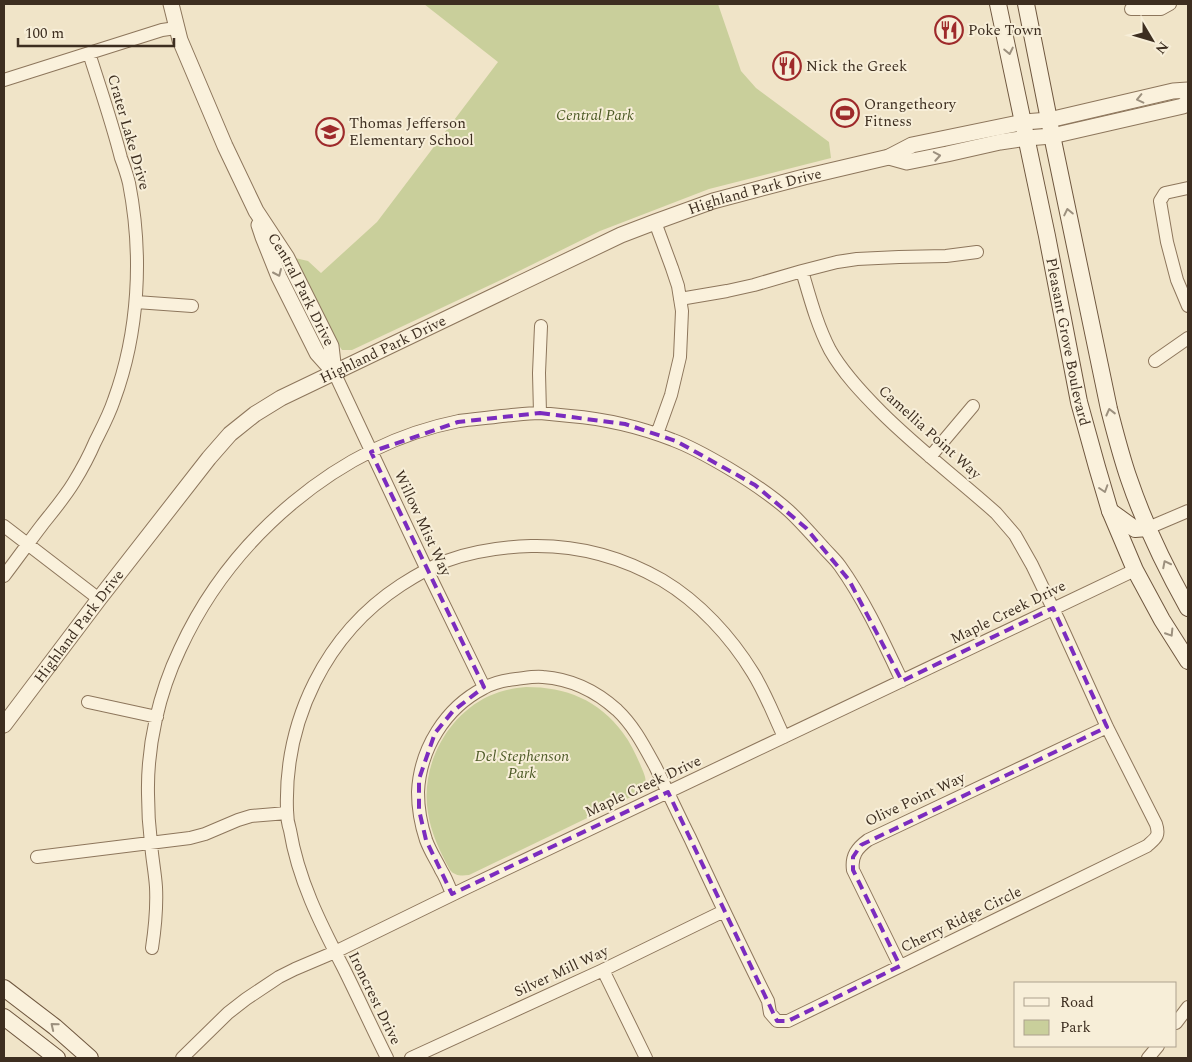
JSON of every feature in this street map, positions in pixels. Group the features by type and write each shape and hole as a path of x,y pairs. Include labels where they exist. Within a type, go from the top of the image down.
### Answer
{"main road":[{"name":"Pleasant Grove Boulevard","path":"998,4 1047,236 1079,402 1096,467 1110,511 1135,570 1162,620 1188,661"},
{"name":"Pleasant Grove Boulevard","path":"1026,4 1109,409 1129,480 1148,528 1188,608"},
{"path":"1110,511 1135,529 1148,528"},
{"path":"4,988 55,1027 90,1058"},
{"path":"4,1017 57,1058"}],"street":[{"name":"Central Park Drive","path":"171,4 180,40 225,146 256,211 287,258 318,320 330,346 334,372"},
{"path":"1131,9 1161,8 1170,4"},
{"path":"4,80 162,30 176,28"},
{"name":"Crater Lake Drive","path":"4,576 74,482 86,462 114,400 122,376 132,330 136,302 136,233 128,182 89,53"},
{"name":"Highland Park Drive","path":"4,725 209,458 230,434 255,414 281,398 612,240 713,201 889,157 912,145 1025,130 1049,120 1173,91 1188,90"},
{"name":"Highland Park Drive","path":"1025,130 1052,136 1183,106 1188,101"},
{"path":"1188,188 1165,193 1160,201 1167,242 1177,280 1188,306"},
{"path":"655,222 672,268 680,300 682,324 680,357 671,395 657,434"},
{"path":"680,300 754,285 837,262 899,257 946,256 977,252"},
{"name":"Camellia Point Way","path":"802,271 817,320 837,362 871,403 1006,524 1022,546 1053,608"},
{"path":"136,302 192,306"},
{"path":"540,414 541,326"},
{"path":"1155,361 1188,338"},
{"name":"Willow Mist Way","path":"334,372 484,687"},
{"path":"930,457 973,406"},
{"path":"152,948 156,885 150,842 148,793 152,741 168,677 190,628 206,600 242,552 258,534 293,503 320,482 371,452 413,435 458,422 540,414 588,418 625,424 692,448 737,473 772,498 806,528 838,563 880,635 902,681"},
{"path":"1148,528 1188,511"},
{"path":"4,526 99,599"},
{"name":"Ironcrest Drive","path":"387,1058 311,902 296,862 287,813 287,789 294,740 310,691 322,668 337,646 368,610 386,595 427,570 446,561 500,548 560,547 605,555 663,580 700,608 728,638 754,674 784,737"},
{"name":"Maple Creek Drive","path":"182,1058 246,999 279,978 1135,570"},
{"name":"Cherry Ridge Circle","path":"484,687 512,680 542,677 558,679 590,690 618,711 641,740 668,792 768,1001 770,1013 777,1021 788,1021 1147,846 1156,839 1159,832 1156,824 1106,726 1053,608"},
{"path":"452,894 426,840 419,810 419,779 422,764 435,733 453,711 484,687"},
{"path":"88,702 157,717"},
{"name":"Olive Point Way","path":"900,966 853,870 853,857 861,845 1106,726"},
{"path":"38,857 190,838 251,816 287,813"},
{"name":"Silver Mill Way","path":"411,1058 603,970 724,911"},
{"path":"603,970 646,1058"},
{"path":"1177,1022 1188,1007"},
{"path":"1148,1058 1157,1047"}],"highlighted area":[{"path":"540,413 625,424 676,441 755,485 806,528 849,580 902,681 1053,608 1107,727 861,845 853,857 853,870 900,966 788,1021 777,1021 668,792 452,894 426,840 419,810 419,779 435,733 453,711 484,687 371,452 458,422"}],"green space":[{"name":"Central Park","path":"424,4 718,4 741,71 756,88 829,142 831,158 709,189 600,231 352,350 342,350 295,258 308,261 321,273 377,222 498,62"},
{"name":"Del Stephenson Park","path":"526,687 568,693 592,704 603,712 614,722 630,744 644,775 646,782 644,789 469,875 456,874 450,870 443,856 429,820 427,796 428,778 432,761 439,745 460,716 489,696"}],"place":[{"name":"Poke Town","path":"949,30"},
{"name":"Nick the Greek","path":"787,66"},
{"name":"Orangetheory Fitness","path":"845,113"},
{"name":"Thomas Jefferson Elementary School","path":"330,132"}]}
